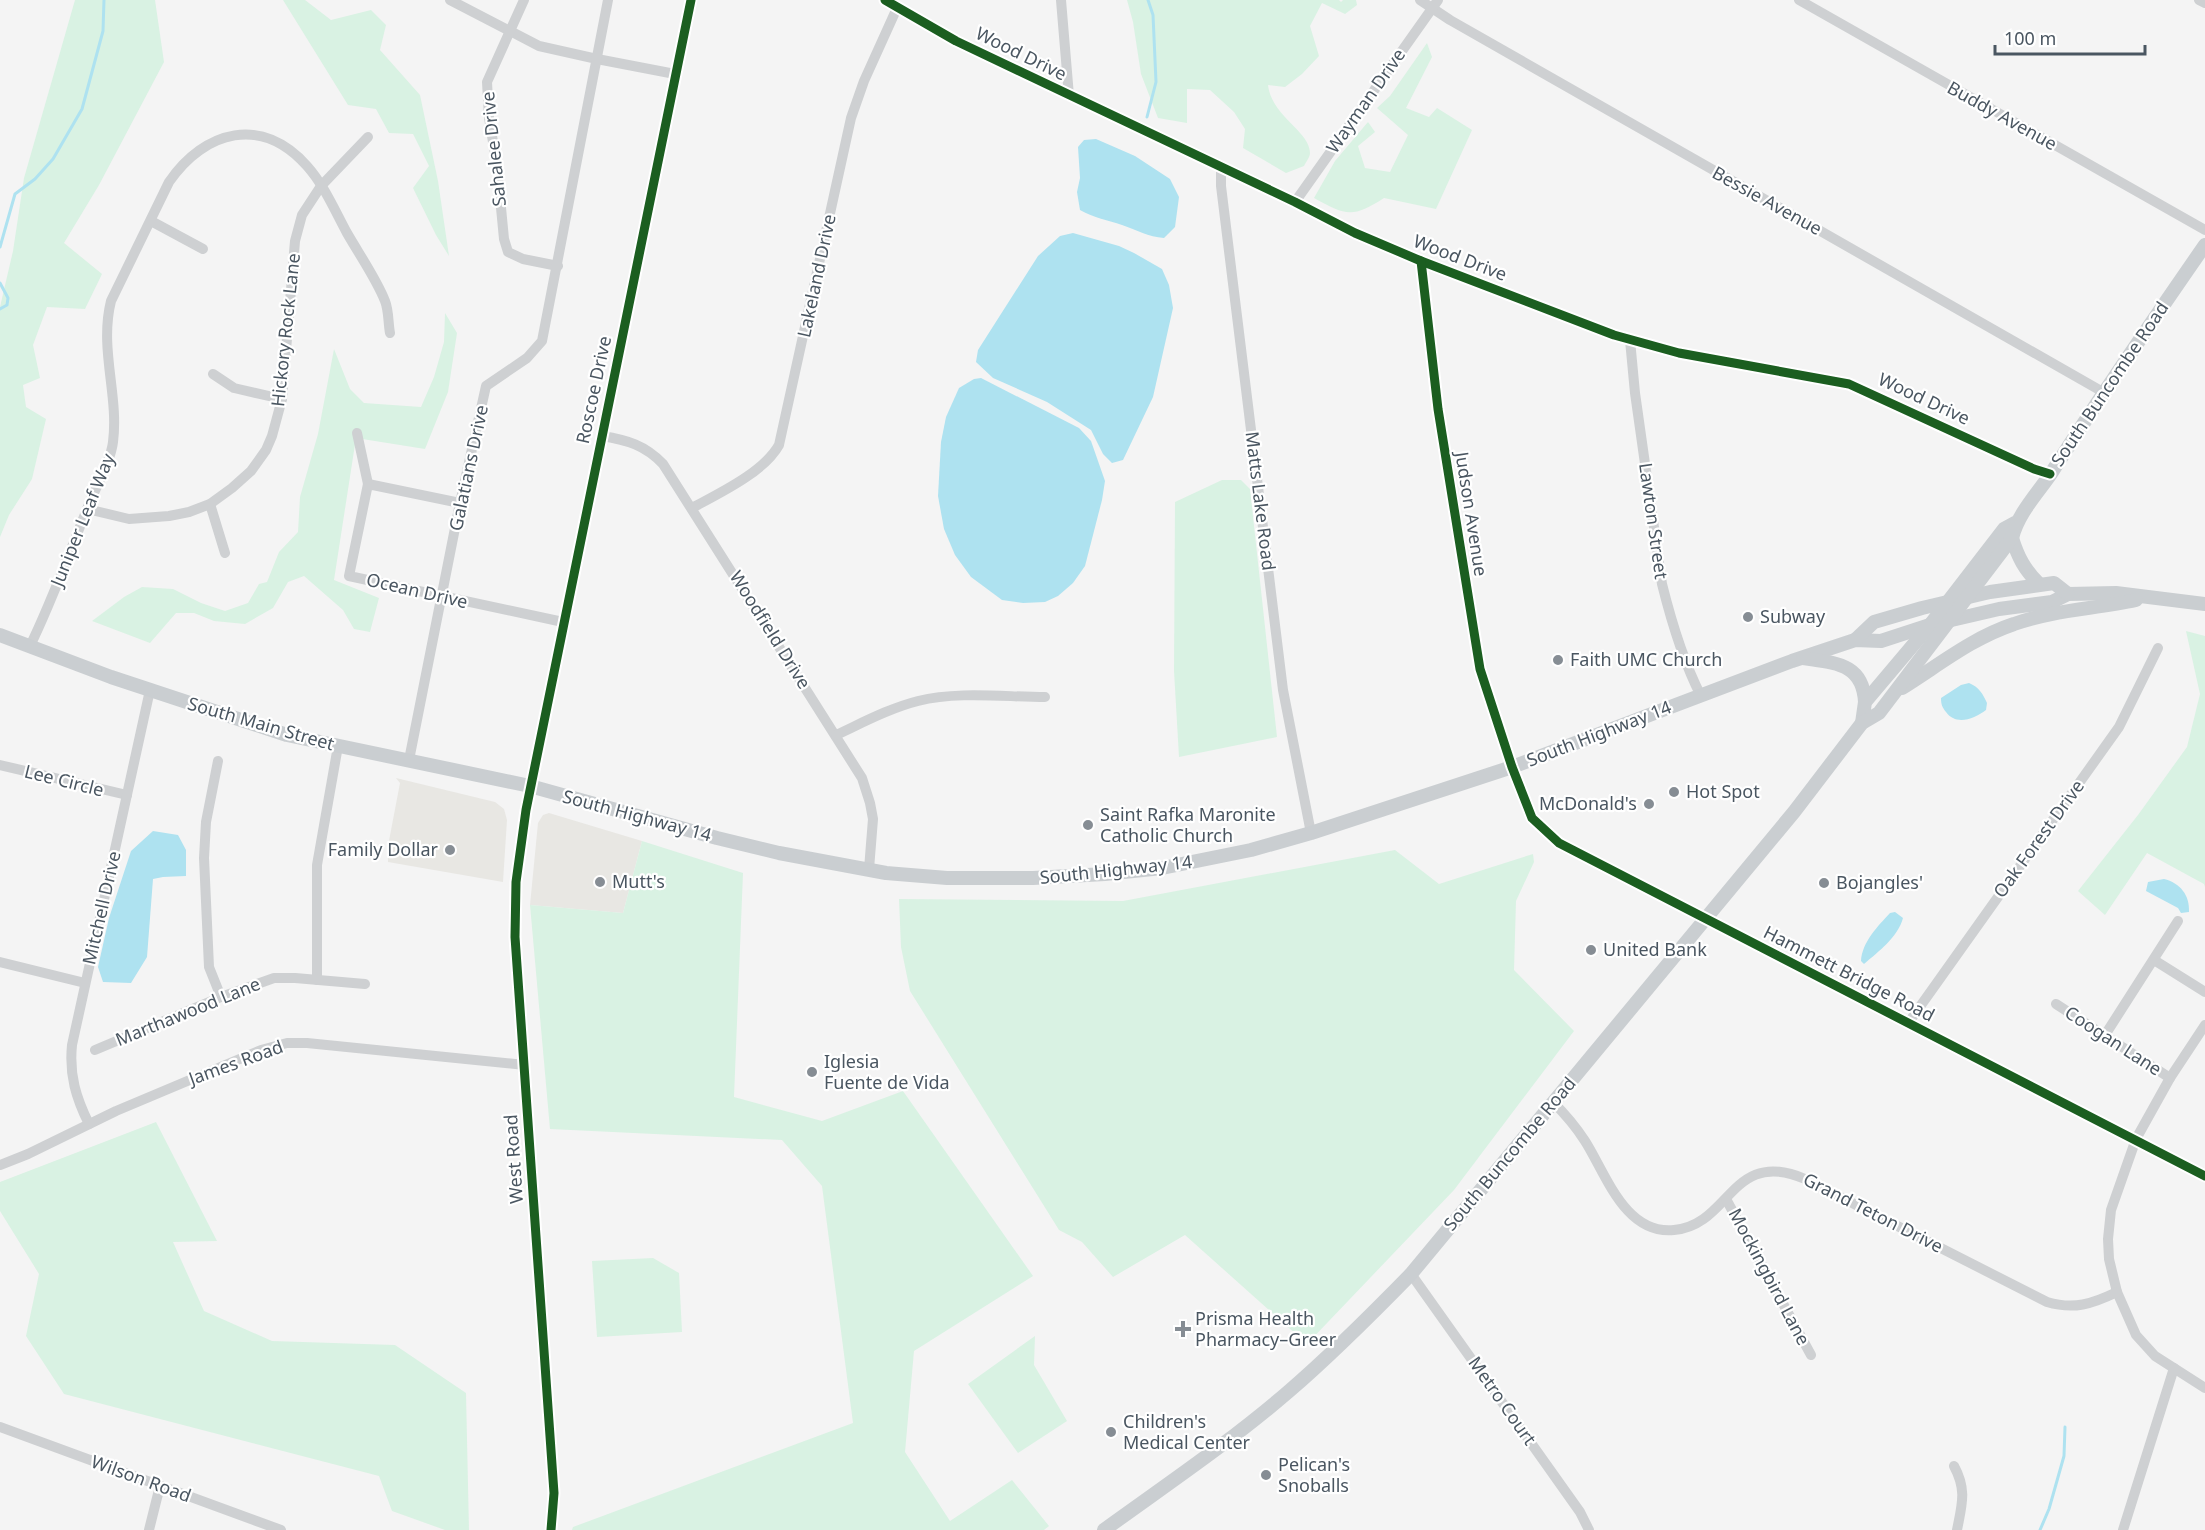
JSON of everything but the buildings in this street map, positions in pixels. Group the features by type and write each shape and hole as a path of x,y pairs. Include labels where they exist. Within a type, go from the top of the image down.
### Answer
{"main road":[{"name":"South Buncombe Road","path":"1104,1530 1229,1439 1286,1393 1356,1330 1410,1275 1794,812 1862,723 1879,713 2012,538 2015,524 2205,245"},
{"name":"South Buncombe Road","path":"1862,723 1865,702 1930,625 2004,529 2015,524"},
{"path":"2012,538 2023,567 2039,584"},
{"name":"South Highway 14","path":"1855,640 1874,622 1967,596 2054,583 2068,594"},
{"name":"South Highway 14","path":"530,786 737,843 833,865 886,873 995,879 1105,874 1213,859 1311,833 1512,767 1801,658 1855,640 1881,641 1930,625 1999,609 2052,602 2068,594 2116,593 2205,604"},
{"path":"1895,692 1984,636 2013,624 2037,616 2105,607 2149,597"},
{"name":"South Main Street","path":"0,635 150,690 287,735 530,786"},
{"path":"1801,658 1838,664 1850,669 1862,684 1865,702"}],"street":[{"path":"450,0 539,46 597,60 675,74"},
{"name":"Sahalee Drive","path":"524,0 487,82 489,118 497,166 504,239 508,252 523,259 558,266"},
{"name":"Galatians Drive","path":"409,760 460,503 486,386 527,358 542,341 608,0"},
{"name":"Roscoe Drive","path":"530,786 691,0"},
{"name":"Wood Drive","path":"886,0 956,41 1295,202 1355,233 1421,261 1630,340 1679,353 1849,384 2034,469 2050,474"},
{"path":"1061,0 1069,96"},
{"name":"Bessie Avenue","path":"1420,0 1435,4 1490,44 2103,392"},
{"name":"Buddy Avenue","path":"1799,0 2205,230"},
{"path":"2199,0 2205,3"},
{"name":"Wayman Drive","path":"1295,202 1435,4"},
{"name":"Lakeland Drive","path":"692,508 760,467 779,445 851,118 864,81 897,8"},
{"name":"Juniper Leaf Way","path":"30,646 47,612 113,446 115,415 107,359 106,319 117,286 170,182 179,168 193,154 208,144 233,135 255,135 269,138 286,146 308,166 321,186 386,302 390,333"},
{"name":"Hickory Rock Lane","path":"87,509 129,519 189,512 210,504 251,471 272,436 282,399 295,241 302,215 321,186 368,137"},
{"name":"Matts Lake Road","path":"1221,168 1221,186 1283,690 1311,833"},
{"path":"151,221 203,249"},
{"name":"Judson Avenue","path":"1421,261 1437,397 1475,646 1487,693 1512,767"},
{"name":"Lawton Street","path":"1630,340 1635,393 1662,584 1670,614 1701,696"},
{"path":"213,374 234,388 282,399"},
{"path":"357,433 368,484 460,503"},
{"name":"Woodfield Drive","path":"602,436 634,442 653,453 663,464 836,735 862,778 870,803 873,832 869,869"},
{"name":"Ocean Drive","path":"368,484 349,576 562,622"},
{"path":"210,504 225,553"},
{"name":"Oak Forest Drive","path":"1909,1022 2119,728 2158,648"},
{"name":"Mitchell Drive","path":"89,1124 75,1092 71,1065 72,1045 150,690"},
{"path":"836,735 904,706 931,699 1045,696"},
{"path":"317,980 317,865 338,746"},
{"path":"218,760 206,822 204,858 209,967 221,997"},
{"name":"Lee Circle","path":"0,765 127,795"},
{"name":"Hammett Bridge Road","path":"1512,767 1532,818 1559,843 2136,1138 2205,1176"},
{"name":"West Road","path":"530,786 514,904 554,1493 550,1530"},
{"path":"2104,1035 2178,921"},
{"path":"2154,960 2205,992"},
{"path":"0,962 85,983"},
{"name":"Marthawood Lane","path":"95,1050 221,997 274,978 365,984"},
{"name":"Coogan Lane","path":"2056,1004 2170,1078"},
{"path":"2205,1025 2170,1078 2136,1138 2109,1224 2108,1251 2117,1292 2140,1341 2155,1356 2205,1388"},
{"name":"James Road","path":"0,1165 261,1050 287,1043 308,1043 525,1065"},
{"name":"Grand Teton Drive","path":"1553,1102 1583,1138 1618,1200 1642,1221 1664,1230 1684,1228 1701,1220 1744,1180 1754,1174 1767,1171 1791,1173 1897,1224 2047,1302 2067,1307 2086,1305 2117,1292"},
{"name":"Mockingbird Lane","path":"1726,1199 1811,1355"},
{"name":"Metro Court","path":"1410,1275 1580,1512 1590,1530"},
{"path":"2123,1530 2174,1368"},
{"name":"Wilson Road","path":"0,1427 281,1530"},
{"path":"1954,1466 1962,1482 1963,1501 1957,1530"},
{"path":"149,1530 160,1486"}],"shaded area":[{"path":"396,778 495,802 504,809 507,820 503,882 388,862 388,846 400,783"},
{"path":"549,813 642,841 623,913 530,905 538,823 543,815"}],"green space":[{"path":"75,0 155,0 164,62 99,185 64,243 102,274 85,309 47,307 33,345 40,378 23,385 26,407 46,419 32,479 9,515 0,537 0,307 13,251 24,178"},
{"path":"283,0 305,0 331,20 371,10 386,25 380,50 420,95 438,181 449,256 413,188 429,166 413,134 389,133 376,109 348,105"},
{"path":"1127,0 1339,0 1341,2 1356,0 1357,5 1345,14 1322,3 1310,26 1319,56 1302,74 1285,87 1268,85 1276,106 1308,145 1310,155 1304,166 1286,173 1243,148 1245,129 1234,112 1210,90 1187,89 1187,123 1158,118 1141,74 1133,22"},
{"path":"1427,43 1432,57 1406,108 1429,117 1437,108 1472,130 1436,209 1384,198 1357,212 1349,212 1334,208 1314,198 1335,161 1368,122 1375,132 1358,146 1365,168 1390,172 1408,135 1377,108 1390,96"},
{"path":"445,313 457,333 448,392 425,449 356,438 334,580 379,598 370,632 354,629 343,610 304,576 288,582 273,608 245,624 214,621 194,613 176,613 150,643 92,621 124,597 142,587 173,589 201,603 225,611 248,603 259,584 267,582 279,552 298,532 300,497 318,434 334,349 350,389 364,403 421,407 434,377 444,342"},
{"path":"1222,480 1241,480 1250,489 1277,737 1179,757 1174,671 1175,502"},
{"path":"2186,631 2205,636 2205,887 2204,884 2147,853 2105,915 2078,891 2138,815 2187,747 2200,694"},
{"path":"642,841 743,873 734,1097 822,1121 903,1091 1033,1276 914,1351 905,1452 950,1521 1012,1480 1049,1526 1044,1530 572,1530 573,1527 853,1423 822,1186 782,1140 550,1129 530,905 623,913"},
{"path":"1395,850 1439,884 1533,854 1534,862 1516,901 1514,970 1574,1031 1454,1190 1307,1344 1185,1235 1113,1277 1082,1242 1059,1230 910,991 901,947 899,899 1123,901"},
{"path":"156,1122 217,1241 173,1242 204,1311 272,1341 395,1345 466,1393 469,1530 445,1530 392,1511 379,1476 64,1394 26,1336 39,1274 0,1211 0,1182"},
{"path":"653,1258 679,1273 682,1332 597,1337 592,1261"},
{"path":"1035,1336 1034,1365 1067,1421 1018,1453 968,1384"}],"water":[{"path":"1096,139 1135,156 1170,179 1179,197 1175,227 1164,238 1148,235 1080,210 1077,192 1080,178 1078,147 1084,140"},
{"path":"1073,233 1119,246 1162,269 1169,285 1173,308 1153,397 1123,460 1112,463 1103,454 1091,430 1047,402 993,378 976,362 978,350 1038,256 1060,236"},
{"path":"981,378 1079,428 1091,441 1105,481 1085,566 1073,583 1058,596 1045,602 1023,603 1002,600 971,577 955,555 944,529 938,496 941,442 946,417 959,388 974,379"},
{"path":"1969,683 1982,694 1987,703 1986,710 1965,720 1955,719 1944,709 1941,698 1961,685"},
{"path":"153,831 178,835 186,850 186,876 153,879 147,957 131,983 103,982 98,967 109,918 131,851"},
{"path":"2164,879 2175,883 2183,891 2188,900 2189,912 2181,913 2178,908 2146,891 2148,882"},
{"path":"1895,912 1903,918 1897,932 1864,964 1861,961 1867,941 1890,913"}],"waterway":[{"path":"0,247 15,194 35,179 53,159 82,109 103,31 104,0"},
{"path":"1147,117 1156,82 1153,15 1148,0"},
{"path":"0,283 8,298 7,305 0,309"},
{"path":"2040,1530 2049,1509 2064,1456 2065,1427"}],"cycle path":[{"path":"551,1530 554,1493 515,937 516,882 526,810 691,0"},
{"path":"885,0 956,41 1295,202 1355,233 1421,261 1614,335 1679,353 1849,384 2034,469 2050,474"},
{"path":"1421,261 1438,409 1480,669 1512,767 1532,818 1559,843 2205,1176"}],"place":[{"name":"Subway","path":"1748,617"},
{"name":"Faith UMC Church","path":"1558,660"},
{"name":"Hot Spot","path":"1674,792"},
{"name":"McDonald's","path":"1649,804"},
{"name":"Saint Rafka Maronite Catholic Church","path":"1088,825"},
{"name":"Family Dollar","path":"450,850"},
{"name":"Mutt's","path":"600,882"},
{"name":"Bojangles'","path":"1824,883"},
{"name":"United Bank","path":"1591,950"},
{"name":"Iglesia Fuente de Vida","path":"812,1072"},
{"name":"Prisma Health Pharmacy–Greer","path":"1183,1329"},
{"name":"Children's Medical Center","path":"1111,1432"},
{"name":"Pelican's Snoballs","path":"1266,1475"}]}
